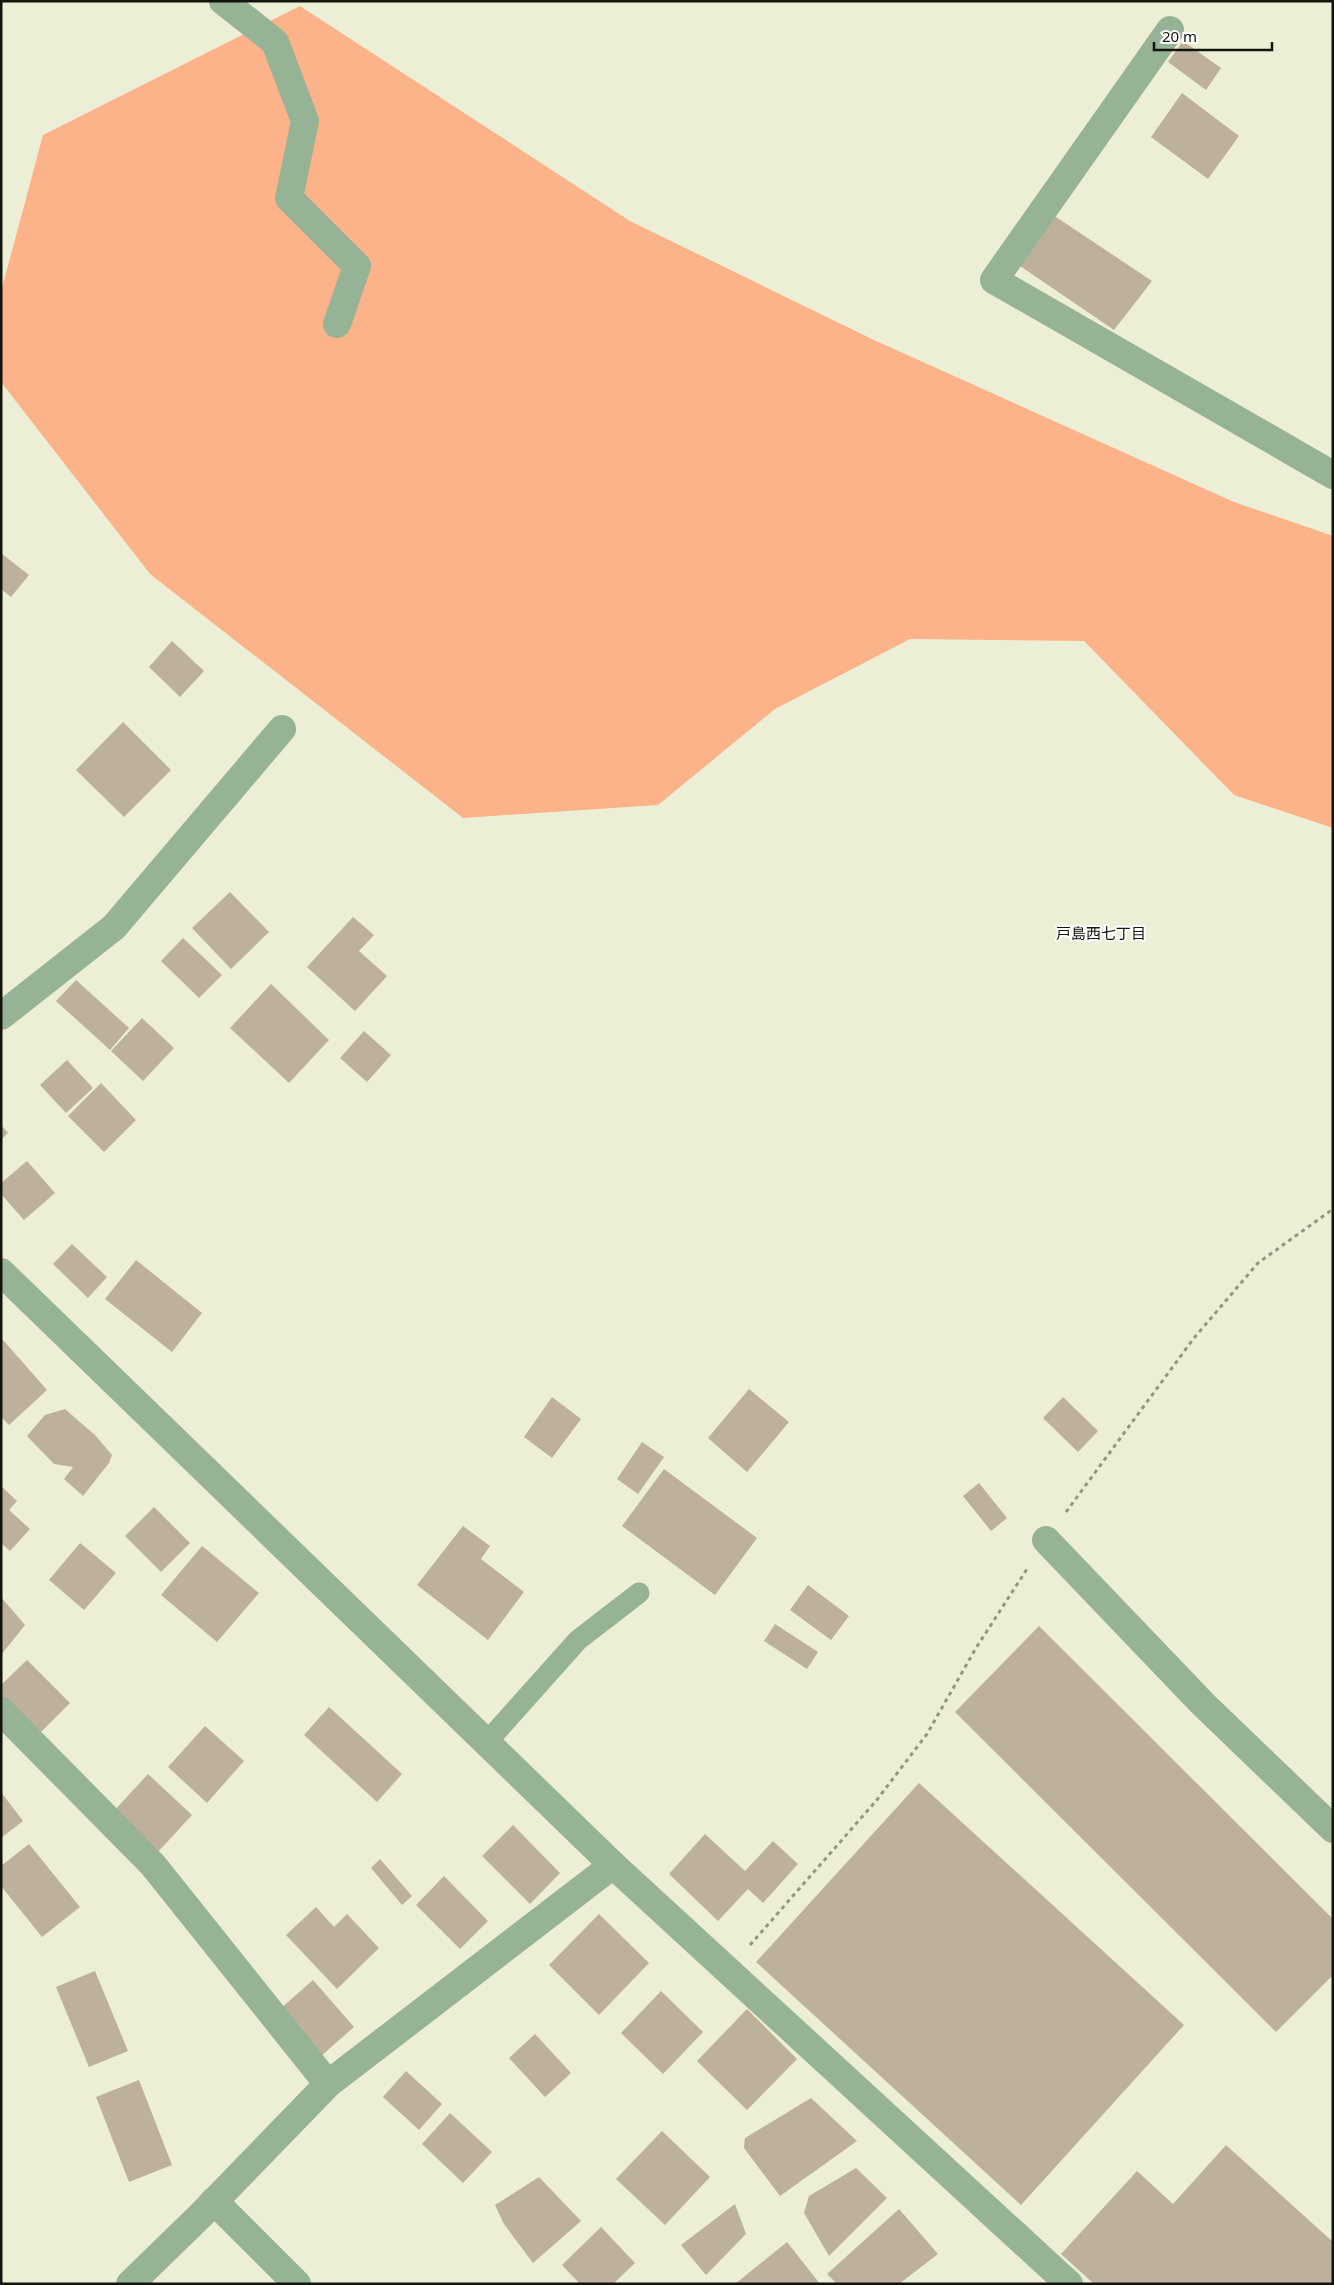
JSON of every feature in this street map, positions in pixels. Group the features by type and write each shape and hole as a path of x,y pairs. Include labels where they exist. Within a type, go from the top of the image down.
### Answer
{"street":[{"path":"223,1 275,42 305,121 289,198 357,266 337,324"},
{"path":"1170,30 994,280 1333,475"},
{"path":"1,1016 114,928 282,729"},
{"path":"1,1272 613,1865 1069,2284"},
{"path":"1046,1540 1177,1677 1333,1829"},
{"path":"1,1711 153,1865 328,2084"},
{"path":"130,2284 214,2202 328,2084 613,1865"},
{"path":"214,2202 297,2284"}],"lane":[{"path":"486,1743 578,1640 639,1593"}],"path":[{"path":"728,1970 876,1802 928,1734 976,1648 1046,1540 1194,1338 1258,1263 1333,1209"}],"shaded area":[{"path":"300,6 630,221 874,340 1234,502 1333,536 1333,828 1234,795 1084,641 910,639 775,709 658,805 463,818 150,574 1,382 1,292 43,135"}],"building":[{"path":"1183,41 1221,68 1206,90 1168,62"},
{"path":"1182,93 1239,136 1208,179 1151,137"},
{"path":"1053,215 1152,281 1114,330 1020,266"},
{"path":"2,554 29,575 11,597 1,589"},
{"path":"172,641 204,671 180,697 149,667"},
{"path":"123,722 171,770 124,817 76,770"},
{"path":"230,892 269,932 231,969 192,928"},
{"path":"353,917 374,935 359,951 387,976 355,1011 307,967"},
{"path":"183,938 222,975 199,998 161,961"},
{"path":"76,980 129,1028 110,1050 56,1001"},
{"path":"271,984 329,1040 289,1083 230,1028"},
{"path":"142,1018 174,1048 143,1081 111,1051"},
{"path":"364,1031 391,1055 367,1082 340,1058"},
{"path":"67,1060 93,1088 66,1113 40,1085"},
{"path":"101,1083 136,1120 104,1152 68,1116"},
{"path":"1,1125 8,1133 1,1140"},
{"path":"27,1161 55,1193 24,1220 1,1194 1,1183"},
{"path":"72,1244 107,1277 88,1298 53,1264"},
{"path":"136,1260 202,1313 172,1352 105,1299"},
{"path":"3,1340 47,1390 9,1425 1,1417 1,1342"},
{"path":"749,1389 789,1422 747,1472 708,1438"},
{"path":"552,1397 581,1419 552,1458 524,1437"},
{"path":"1063,1397 1098,1431 1078,1452 1043,1418"},
{"path":"65,1409 96,1436 112,1455 109,1463 83,1496 64,1479 73,1467 54,1464 27,1436 45,1415"},
{"path":"642,1442 664,1457 638,1494 617,1479"},
{"path":"664,1469 757,1538 715,1595 622,1526"},
{"path":"979,1483 1007,1518 991,1531 963,1496"},
{"path":"1,1486 17,1501 9,1510 30,1529 10,1551 1,1543"},
{"path":"154,1507 190,1543 161,1572 125,1536"},
{"path":"463,1526 490,1546 481,1559 524,1592 488,1640 417,1585"},
{"path":"80,1543 116,1573 84,1610 49,1580"},
{"path":"202,1546 259,1593 217,1642 161,1595"},
{"path":"808,1585 849,1616 831,1640 790,1610"},
{"path":"1,1597 25,1625 1,1655"},
{"path":"775,1624 818,1652 807,1669 764,1641"},
{"path":"1039,1626 1333,1919 1333,1975 1276,2032 955,1712"},
{"path":"27,1660 70,1703 39,1734 1,1696 1,1685"},
{"path":"329,1707 402,1774 377,1802 304,1735"},
{"path":"205,1726 244,1761 207,1803 168,1767"},
{"path":"148,1774 192,1815 157,1853 113,1812"},
{"path":"919,1783 1184,2025 1021,2205 756,1962"},
{"path":"1,1792 23,1821 1,1838"},
{"path":"513,1825 560,1873 530,1904 482,1856"},
{"path":"705,1834 745,1871 773,1841 798,1864 763,1903 748,1889 718,1921 669,1874"},
{"path":"29,1844 80,1907 42,1937 1,1886 1,1866"},
{"path":"380,1859 412,1896 402,1905 371,1868"},
{"path":"444,1876 488,1921 460,1949 416,1905"},
{"path":"316,1907 334,1927 347,1914 379,1948 337,1989 286,1935"},
{"path":"599,1914 649,1963 599,2015 549,1965"},
{"path":"95,1971 128,2051 89,2067 56,1987"},
{"path":"313,1980 354,2027 321,2056 280,2009"},
{"path":"661,1991 703,2032 663,2074 621,2033"},
{"path":"747,2009 797,2059 747,2110 697,2061"},
{"path":"535,2034 571,2073 545,2097 509,2058"},
{"path":"406,2071 442,2104 419,2130 383,2097"},
{"path":"139,2080 172,2165 129,2182 96,2097"},
{"path":"811,2098 857,2141 780,2196 744,2148 745,2138"},
{"path":"450,2113 492,2152 463,2183 422,2144"},
{"path":"662,2131 710,2177 665,2225 616,2179"},
{"path":"1226,2145 1333,2242 1333,2284 1094,2284 1061,2254 1137,2171 1173,2204"},
{"path":"856,2168 887,2198 829,2256 804,2213 809,2196"},
{"path":"539,2177 581,2221 533,2263 504,2224 495,2205"},
{"path":"735,2204 746,2234 706,2275 681,2245"},
{"path":"899,2209 938,2254 899,2284 837,2284 827,2274"},
{"path":"601,2227 635,2263 613,2284 580,2284 562,2265"},
{"path":"787,2242 820,2284 735,2284"}],"district":[{"name":"戸島西七丁目","path":"1101,933"}]}
